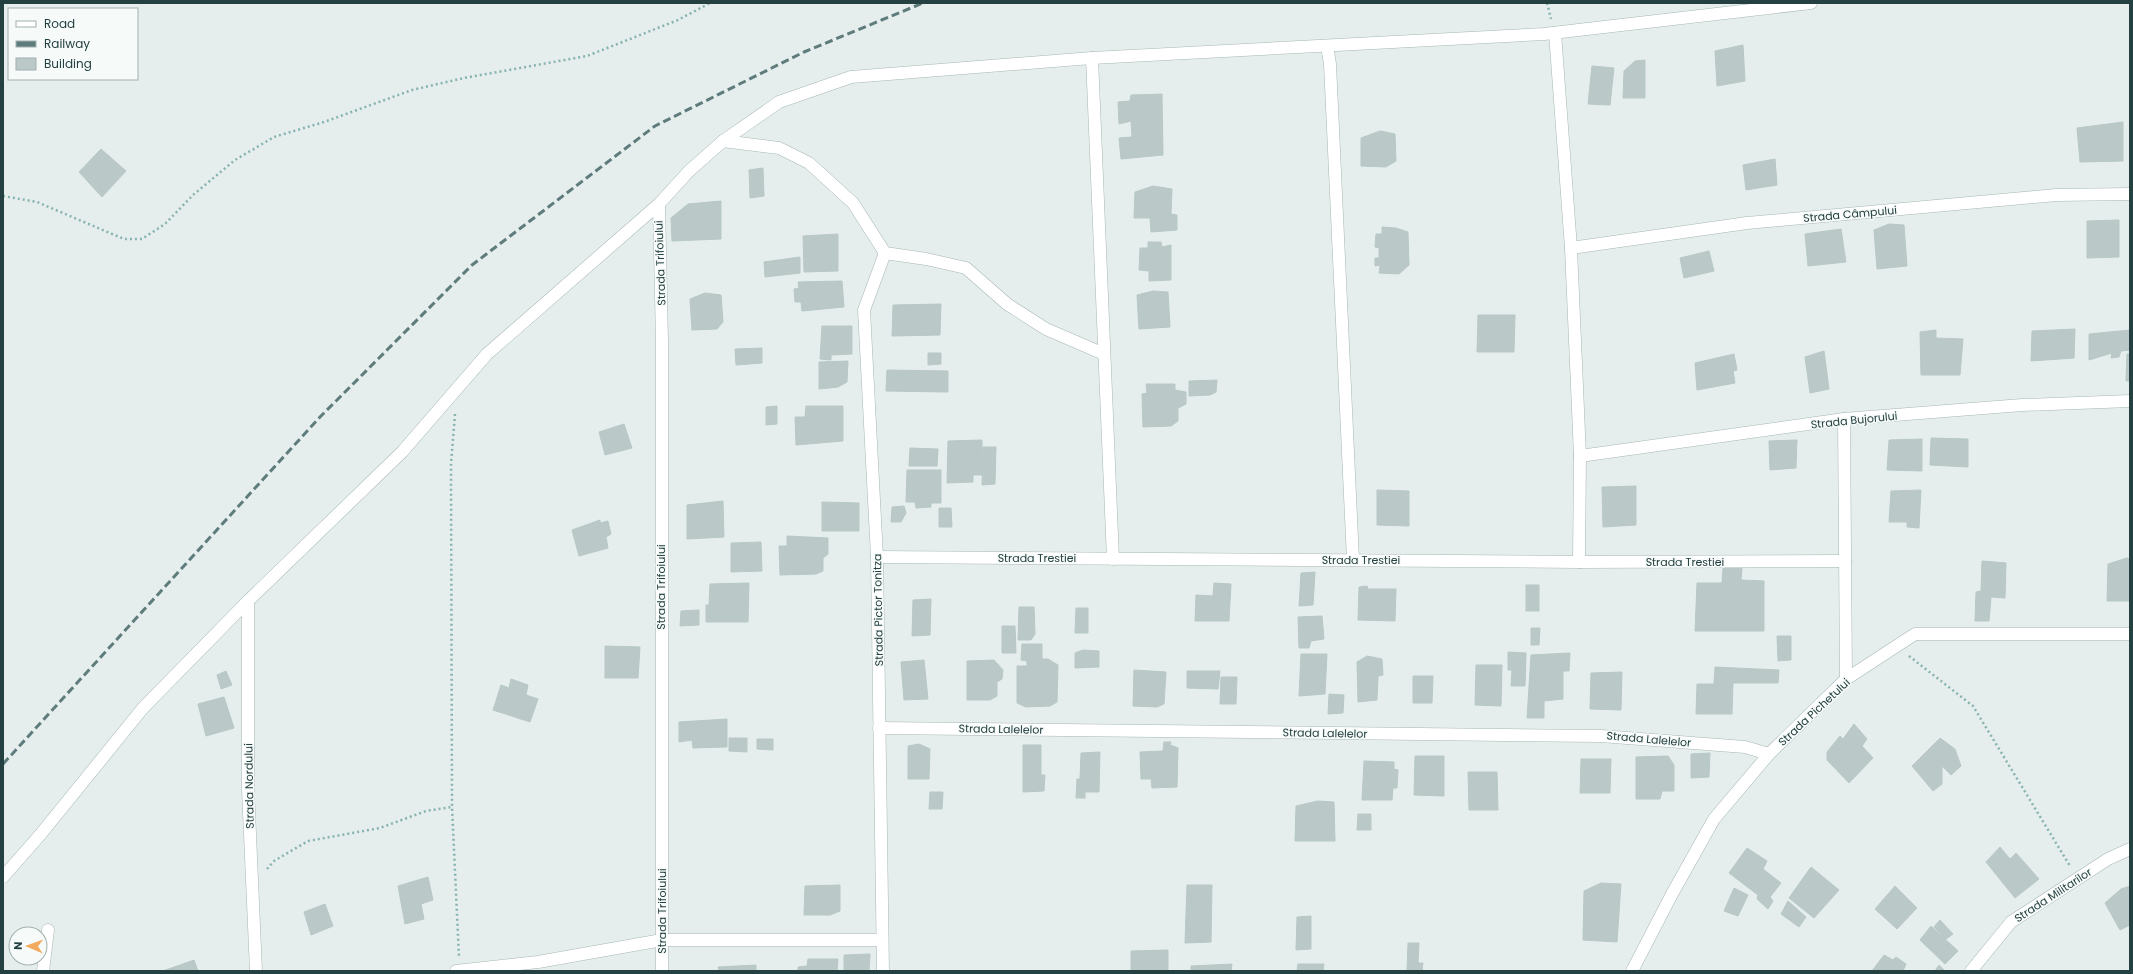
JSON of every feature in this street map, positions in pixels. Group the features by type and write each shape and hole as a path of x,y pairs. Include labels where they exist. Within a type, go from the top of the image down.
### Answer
{"street":[{"path":"3,877 40,835 143,708 248,600 402,452 457,391 486,354 658,204 690,171 723,141 778,102 851,77 1092,58 1555,33 1811,3"},
{"path":"1555,33 1571,248 1580,456 1579,562"},
{"path":"1327,46 1330,64 1353,560"},
{"path":"1092,58 1113,559"},
{"path":"723,141 779,148 809,163 853,203 885,253 926,259 966,268 1007,304 1046,329 1104,354"},
{"name":"Strada Câmpului","path":"1571,248 1748,223 2056,195 2130,194"},
{"name":"Strada Trifoiului","path":"658,204 662,341 662,971"},
{"name":"Strada Pictor Tonitza","path":"883,971 877,557 864,310 885,253"},
{"name":"Strada Bujorului","path":"1580,456 1844,419 2022,404 2130,401"},
{"path":"1844,419 1846,679"},
{"name":"Strada Trestiei","path":"877,557 1579,562 1845,561"},
{"name":"Strada Nordului","path":"248,600 248,790 256,971"},
{"name":"Strada Pichetului","path":"1632,971 1672,894 1714,819 1769,754 1846,679 1915,634 2130,634"},
{"name":"Strada Lalelelor","path":"879,728 1601,736 1745,747 1769,754"},
{"name":"Strada Militarilor","path":"1971,971 2011,922 2077,878 2108,859 2130,849"},
{"path":"458,970 538,962 662,940 882,940"}],"path":[{"path":"3,196 37,202 124,239 142,239 165,224 193,195 235,160 274,137 324,122 412,90 464,78 587,56 678,20 710,3"},
{"path":"457,391 451,464 452,806 458,970"},
{"path":"1897,646 1973,706 2077,878"},
{"path":"253,888 274,860 308,841 380,828 426,811 452,806"}],"building":[{"path":"1743,45 1745,81 1717,86 1715,51"},
{"path":"1645,60 1645,98 1623,98 1624,71 1635,61"},
{"path":"1592,66 1614,68 1610,105 1588,104"},
{"path":"1162,94 1163,155 1121,159 1119,138 1132,137 1131,121 1119,124 1118,102 1130,101 1131,95"},
{"path":"2123,122 2123,161 2080,162 2077,128"},
{"path":"1380,131 1395,134 1396,161 1386,167 1361,166 1361,138"},
{"path":"101,149 126,171 102,197 79,172"},
{"path":"1775,159 1777,185 1746,190 1743,165"},
{"path":"763,168 764,196 750,198 749,170"},
{"path":"1153,186 1172,189 1171,214 1177,215 1177,230 1151,232 1150,218 1134,218 1135,192"},
{"path":"721,201 721,239 672,241 671,218 688,204"},
{"path":"2119,220 2119,257 2087,258 2087,221"},
{"path":"1889,224 1904,225 1907,266 1877,269 1874,230"},
{"path":"1382,227 1396,228 1408,232 1409,265 1399,274 1379,273 1380,265 1375,266 1375,258 1379,258 1379,248 1375,247 1376,234 1382,234"},
{"path":"1841,229 1846,262 1808,266 1805,234"},
{"path":"838,234 838,271 804,272 803,236"},
{"path":"1148,242 1161,242 1162,247 1171,245 1171,280 1149,281 1149,271 1139,270 1140,248 1148,248"},
{"path":"1709,251 1714,271 1684,278 1680,258"},
{"path":"800,257 800,273 765,277 764,262"},
{"path":"842,281 844,307 802,311 801,302 795,302 794,289 799,288 798,282"},
{"path":"1153,291 1168,292 1170,327 1139,329 1137,295"},
{"path":"705,293 721,295 723,322 717,329 692,330 690,299"},
{"path":"941,304 940,335 892,336 893,305"},
{"path":"1478,315 1515,315 1514,352 1477,352"},
{"path":"822,326 852,326 852,354 831,355 831,360 820,359"},
{"path":"2075,329 2074,358 2031,361 2032,331"},
{"path":"1936,330 1936,338 1963,339 1960,375 1921,375 1920,332"},
{"path":"2130,330 2130,350 2121,351 2119,357 2111,358 2112,353 2089,360 2089,334"},
{"path":"762,348 762,363 736,365 735,349"},
{"path":"1824,351 1829,389 1810,393 1805,357"},
{"path":"928,353 941,353 941,364 928,365"},
{"path":"1734,354 1737,370 1733,371 1735,383 1697,390 1695,363"},
{"path":"2127,354 2130,354 2130,381 2126,381"},
{"path":"848,361 847,382 838,387 819,389 819,362"},
{"path":"887,370 948,371 948,392 886,391"},
{"path":"1217,380 1216,392 1210,395 1189,396 1189,381"},
{"path":"1146,384 1175,384 1175,390 1186,392 1186,404 1178,408 1178,421 1171,426 1143,427 1142,394 1147,393"},
{"path":"777,406 777,424 766,425 766,407"},
{"path":"806,406 843,406 843,441 796,445 795,417 805,417"},
{"path":"624,424 632,448 605,455 599,432"},
{"path":"1931,438 1968,439 1968,467 1930,465"},
{"path":"1922,439 1922,471 1887,470 1889,440"},
{"path":"982,440 982,475 973,475 973,482 947,483 948,441"},
{"path":"1797,440 1796,468 1770,470 1769,441"},
{"path":"983,447 996,447 995,484 982,485"},
{"path":"910,448 938,449 937,466 909,466"},
{"path":"907,470 941,470 941,503 931,503 931,507 916,508 915,502 906,502"},
{"path":"1636,486 1636,525 1603,527 1602,487"},
{"path":"1377,490 1409,491 1409,526 1377,525"},
{"path":"1921,490 1919,528 1907,527 1907,522 1889,522 1891,491"},
{"path":"723,501 724,537 687,539 687,505"},
{"path":"822,502 859,503 859,531 822,531"},
{"path":"904,506 906,513 901,522 891,522 892,507"},
{"path":"939,508 951,508 952,527 939,527"},
{"path":"600,520 600,523 608,521 611,534 606,537 608,548 579,556 572,530"},
{"path":"787,536 828,538 828,554 823,558 823,571 816,574 780,575 779,546 787,546"},
{"path":"761,542 762,571 731,572 731,543"},
{"path":"2127,558 2130,559 2130,601 2107,601 2108,564"},
{"path":"1982,561 2006,563 2005,598 1991,597 1989,621 1975,621 1976,592 1981,591"},
{"path":"1723,568 1742,568 1741,580 1764,581 1764,631 1695,631 1697,583 1722,583"},
{"path":"1315,572 1313,605 1299,606 1301,573"},
{"path":"749,583 748,622 706,622 706,605 709,605 710,584"},
{"path":"1214,583 1231,584 1229,621 1195,621 1196,595 1213,596"},
{"path":"1526,585 1539,585 1539,611 1526,611"},
{"path":"1367,586 1368,589 1396,589 1395,621 1358,620 1359,587"},
{"path":"931,599 930,635 912,636 913,600"},
{"path":"1019,607 1034,607 1035,634 1031,640 1018,640"},
{"path":"1076,608 1088,608 1088,633 1075,633"},
{"path":"699,610 699,625 680,626 681,611"},
{"path":"1322,616 1324,639 1311,641 1309,648 1299,648 1298,617"},
{"path":"1002,626 1015,626 1016,653 1002,653"},
{"path":"1531,628 1540,628 1539,645 1531,645"},
{"path":"1777,636 1791,636 1791,660 1778,661"},
{"path":"1022,644 1042,644 1042,659 1048,659 1058,665 1057,702 1050,706 1026,707 1017,703 1017,666 1027,666 1027,661 1021,660"},
{"path":"605,646 640,647 638,678 605,678"},
{"path":"1083,650 1099,651 1099,667 1075,668 1075,653"},
{"path":"1508,652 1526,653 1525,686 1511,686 1512,670 1508,670"},
{"path":"1570,653 1569,671 1563,671 1563,699 1544,701 1544,718 1527,718 1531,655"},
{"path":"1301,654 1327,654 1325,694 1299,696"},
{"path":"1367,656 1382,659 1383,675 1378,676 1377,700 1358,702 1357,662"},
{"path":"924,660 928,699 904,700 901,662"},
{"path":"994,660 1003,670 1002,679 997,682 997,696 990,700 967,700 967,661"},
{"path":"1476,665 1502,665 1501,706 1475,705"},
{"path":"1715,667 1779,670 1778,683 1733,683 1732,714 1696,714 1697,684 1714,684"},
{"path":"1134,670 1166,672 1164,704 1157,707 1133,706"},
{"path":"226,671 232,685 221,689 217,675"},
{"path":"1187,671 1220,671 1218,689 1187,688"},
{"path":"1622,672 1621,710 1590,709 1591,673"},
{"path":"1413,676 1433,676 1432,703 1413,703"},
{"path":"1221,677 1237,677 1236,704 1220,704"},
{"path":"511,679 528,685 526,695 538,699 530,722 493,710 501,685 509,688"},
{"path":"1329,694 1344,695 1343,713 1328,714"},
{"path":"224,697 234,728 206,736 198,704"},
{"path":"727,719 727,747 693,748 692,740 679,742 679,722"},
{"path":"1854,724 1867,739 1862,746 1873,758 1849,783 1827,760 1827,752 1840,736 1843,739"},
{"path":"729,738 747,738 747,752 729,751"},
{"path":"1940,738 1955,749 1961,766 1951,775 1942,766 1942,784 1933,791 1912,766"},
{"path":"757,739 773,739 773,750 757,749"},
{"path":"1164,742 1171,742 1170,745 1178,748 1177,787 1152,788 1151,779 1141,779 1140,752 1163,751"},
{"path":"919,744 930,749 929,779 908,779 908,746"},
{"path":"1023,745 1041,745 1041,775 1045,775 1044,791 1023,792"},
{"path":"1100,752 1099,792 1085,792 1085,798 1076,798 1077,779 1080,779 1081,753"},
{"path":"1710,753 1709,777 1691,778 1691,754"},
{"path":"1415,756 1444,756 1444,796 1414,795"},
{"path":"1668,756 1674,765 1674,791 1662,791 1660,799 1636,799 1636,757"},
{"path":"1581,759 1611,759 1610,793 1580,793"},
{"path":"1364,761 1394,762 1394,769 1398,770 1397,788 1393,788 1392,800 1362,800"},
{"path":"1468,772 1497,772 1498,810 1469,810"},
{"path":"930,792 943,792 942,809 929,809"},
{"path":"1318,801 1334,802 1335,841 1295,841 1296,806"},
{"path":"1358,814 1371,814 1371,830 1357,830"},
{"path":"2000,847 2010,859 2016,853 2039,879 2015,898 1986,862"},
{"path":"1747,848 1767,861 1763,869 1781,883 1770,897 1773,901 1768,909 1757,899 1758,895 1729,873"},
{"path":"1811,867 1839,890 1814,918 1789,898"},
{"path":"428,877 433,900 421,904 424,919 405,924 398,886"},
{"path":"1601,883 1621,884 1617,942 1583,940 1584,891"},
{"path":"840,885 840,911 830,915 804,915 805,886"},
{"path":"1187,885 1212,885 1211,942 1185,943"},
{"path":"1895,886 1917,908 1897,929 1875,909"},
{"path":"2130,886 2130,925 2120,930 2105,903 2121,889"},
{"path":"1734,888 1748,895 1738,916 1724,911"},
{"path":"1788,901 1806,917 1799,927 1781,914"},
{"path":"325,904 333,926 311,935 304,912"},
{"path":"1311,916 1311,949 1296,950 1297,917"},
{"path":"1940,920 1953,934 1946,939 1934,927"},
{"path":"1931,926 1958,951 1945,964 1920,940"},
{"path":"1408,943 1419,943 1418,963 1423,963 1422,971 1407,971"},
{"path":"1168,950 1168,971 1131,971 1131,951"},
{"path":"870,954 869,971 844,971 844,955"},
{"path":"1884,955 1893,960 1896,957 1906,964 1903,971 1872,971"},
{"path":"808,959 838,959 837,971 798,971 798,967 807,966"},
{"path":"194,960 198,971 163,971"},
{"path":"1232,964 1231,971 1191,971 1191,966"},
{"path":"1298,964 1324,964 1323,971 1297,971"},
{"path":"756,965 756,971 719,971 718,967"},
{"path":"1939,965 1945,971 1935,971"}],"railway":[{"path":"3,764 320,417 472,265 655,126 804,52 923,3"}]}
